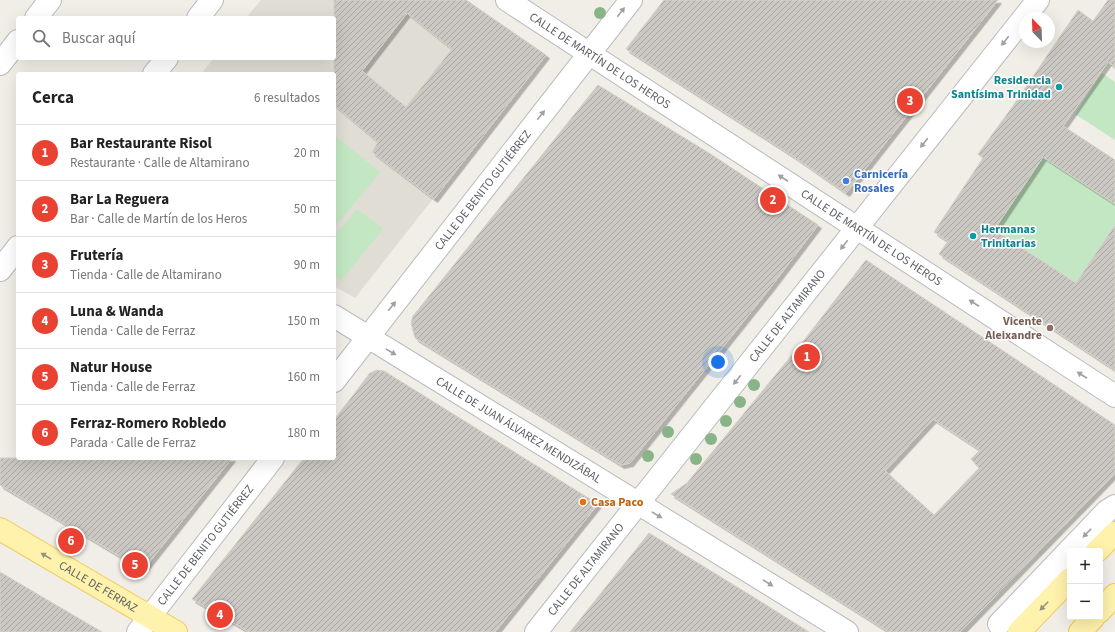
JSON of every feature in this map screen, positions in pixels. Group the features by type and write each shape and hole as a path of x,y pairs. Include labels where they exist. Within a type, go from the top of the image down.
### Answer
{"main road":[{"name":"CALLE DE FERRAZ","path":"0,529 144,624 176,632"},
{"path":"1100,548 1115,533"},
{"path":"1009,628 1067,581"},
{"path":"1103,608 1115,595"},
{"path":"1080,632 1091,620"}],"street":[{"path":"38,16 50,0"},
{"path":"200,16 212,0"},
{"name":"CALLE DE MARTÍN DE LOS HEROS","path":"507,0 858,227 1115,396"},
{"name":"CALLE DE BENITO GUTIÉRREZ","path":"336,377 631,0"},
{"name":"CALLE DE ALTAMIRANO","path":"536,632 1038,0"},
{"path":"0,64 16,44"},
{"path":"156,72 165,60"},
{"path":"0,270 16,250"},
{"name":"CALLE DE JUAN ÁLVAREZ MENDIZÁBAL","path":"336,317 367,338 847,632"},
{"name":"CALLE DE BENITO GUTIÉRREZ","path":"144,624 272,460"},
{"path":"1009,628 1107,511 1115,506"}],"shaded area":[{"path":"261,0 466,0 546,55 355,298 336,287 336,72 203,72 212,60 336,60 336,16 248,16"}],"green space":[{"path":"1102,73 1115,82 1115,140 1075,114"},
{"path":"336,137 380,172 336,226"},
{"path":"1043,157 1115,204 1115,225 1076,283 994,230"},
{"path":"357,209 383,229 341,281 336,277 336,234"}],"building":[{"path":"334,0 466,0 546,55 434,199 372,152 378,142 336,107 336,72 334,72 334,60 336,60 336,16 334,16","holes":["407,13 452,49 406,107 362,71"]},
{"path":"664,0 998,0 846,193 793,156 626,49"},
{"name":"Hermanas Trinitarias","path":"1108,0 1115,0 1115,67 1108,62 1063,126 1115,160 1115,204 1043,157 994,230 1076,283 1115,225 1115,370 939,254 948,241 934,232 983,158 978,154 1052,48 1055,48 1055,44 1078,10 1093,21"},
{"path":"598,85 709,153 818,225 770,288 630,463 621,465 415,338 411,323 413,316"},
{"path":"866,260 1115,425 1115,473 960,632 889,632 671,494 687,483 805,339","holes":["933,419 980,450 971,459 979,468 934,515 885,471"]},
{"path":"377,370 384,371 598,504 495,632 249,632 192,599 302,460 336,460 336,417 370,373"},
{"path":"0,458 16,458 16,460 230,460 143,570 0,485"},
{"path":"649,533 755,598 809,632 570,632"},
{"path":"0,572 102,632 0,632"}],"place":[{"name":"Residencia Santísima Trinidad","path":"1059,87"},
{"name":"Frutería","path":"910,101"},
{"name":"Carnicería Rosales","path":"846,181"},
{"name":"Bar La Reguera","path":"773,200"},
{"name":"Hermanas Trinitarias","path":"973,236"},
{"name":"Vicente Aleixandre","path":"1050,328"},
{"name":"Bar Restaurante Risol","path":"807,357"},
{"name":"Casa Paco","path":"583,502"},
{"name":"Ferraz-Romero Robledo","path":"71,541"},
{"name":"Natur House","path":"135,565"},
{"name":"Luna & Wanda","path":"220,615"}]}
